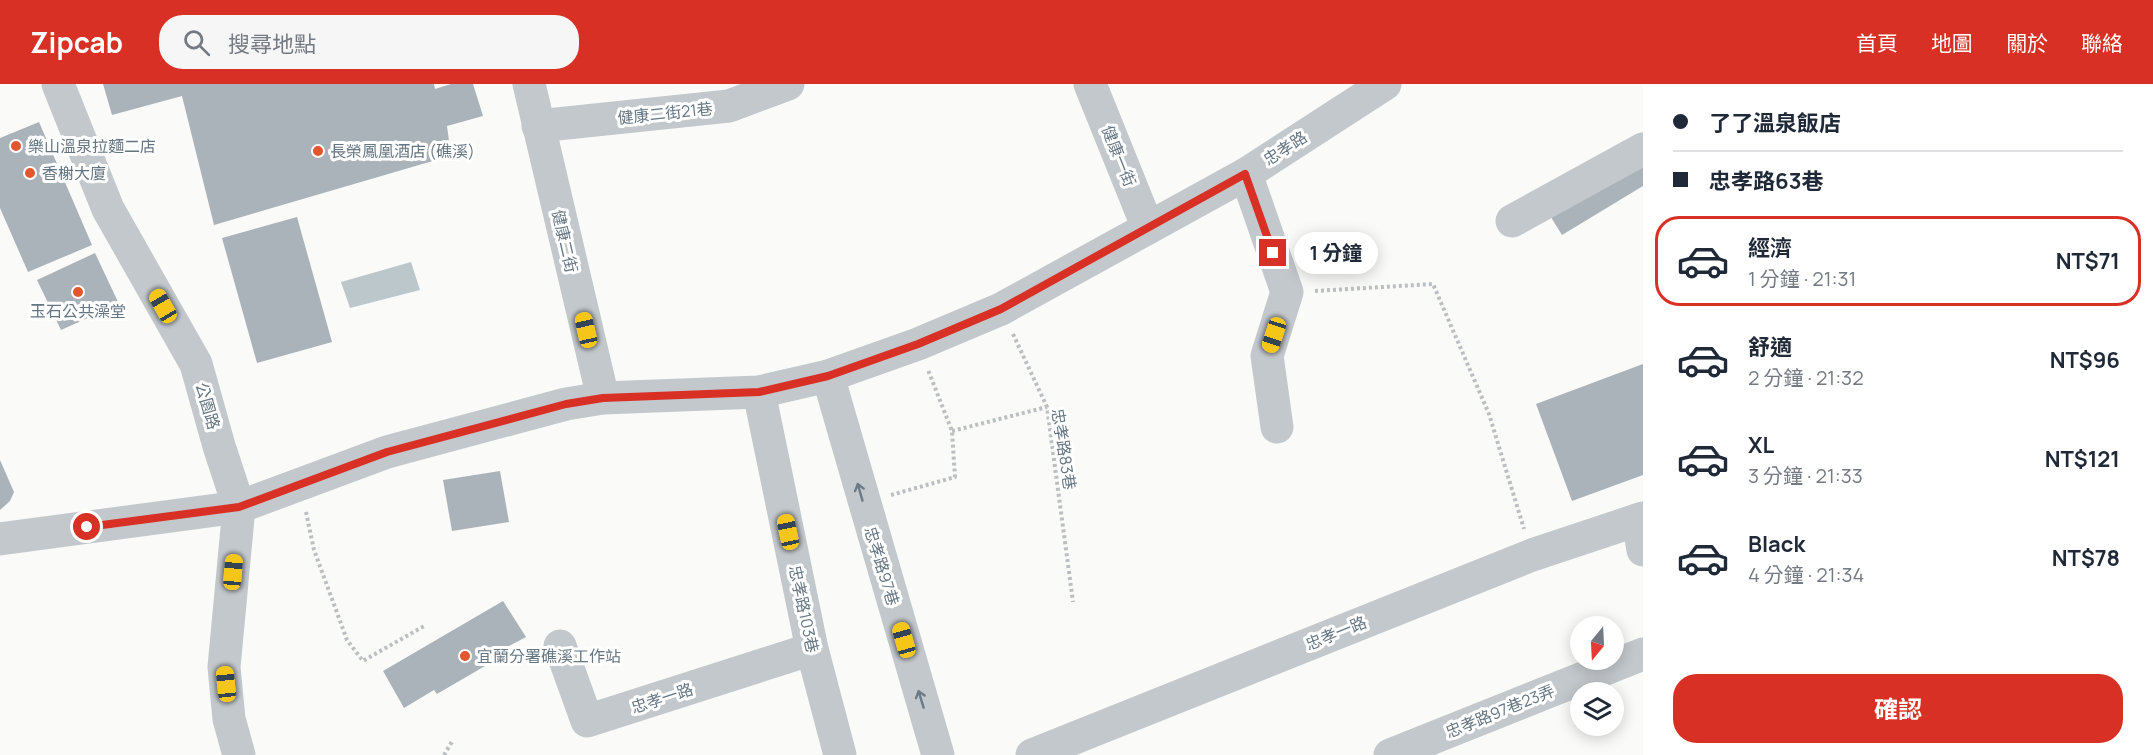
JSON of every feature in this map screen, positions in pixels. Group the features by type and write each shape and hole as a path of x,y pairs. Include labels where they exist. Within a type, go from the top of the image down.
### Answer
{"street":[{"name":"公園路","path":"58,84 108,209 196,364 239,507 224,667 229,719 239,755"},
{"name":"健康二街","path":"529,84 603,398"},
{"name":"健康二街21巷","path":"538,126 729,106 788,84"},
{"name":"健康一街","path":"1090,84 1148,228"},
{"name":"忠孝路","path":"0,539 239,507 387,452 566,404 603,398 759,392 828,376 918,344 1001,309 1245,174 1384,84"},
{"path":"1512,221 1643,149"},
{"path":"1245,174 1287,292 1267,356 1278,427"},
{"name":"忠孝路97巷","path":"828,376 938,755"},
{"name":"忠孝路103巷","path":"759,392 812,650 840,755"},
{"name":"忠孝一路","path":"1033,755 1532,555 1641,529"},
{"name":"忠孝一路","path":"560,646 587,721 812,650"},
{"name":"忠孝路97巷23弄","path":"1390,755 1643,654"}],"path":[{"path":"1287,292 1433,284 1489,414 1532,555"},
{"name":"忠孝路83巷","path":"1001,309 1047,407 1073,602"},
{"path":"863,502 955,477 952,431 918,344"},
{"path":"952,431 1047,407"},
{"path":"300,483 318,560 347,640 363,661 424,626"},
{"path":"444,755 453,740"}],"shaded area":[{"path":"411,262 420,290 350,308 341,282"}],"building":[{"name":"長榮鳳凰酒店 (礁溪)","path":"103,84 434,84 435,89 451,84 473,84 483,116 447,126 449,141 439,145 443,158 214,225 182,96 112,115"},
{"name":"香榭大廈","path":"39,122 92,245 28,272 0,208 0,138"},
{"path":"1643,157 1643,186 1562,235 1549,214"},
{"path":"297,217 332,342 257,363 222,238"},
{"name":"玉石公共澡堂","path":"95,253 119,304 61,330 37,280"},
{"path":"1643,364 1643,475 1572,501 1536,404"},
{"path":"0,460 14,492 10,501 0,510"},
{"path":"500,471 509,522 452,531 443,480"},
{"path":"503,601 526,637 494,654 497,659 437,694 434,690 404,708 383,671"}],"place":[{"name":"樂山溫泉拉麵二店","path":"16,146"},
{"name":"長榮鳳凰酒店 (礁溪)","path":"318,151"},
{"name":"香榭大廈","path":"30,173"},
{"name":"玉石公共澡堂","path":"78,292"},
{"name":"宜蘭分署礁溪工作站","path":"465,656"}],"route":[{"path":"87,527 239,507 387,452 566,404 603,398 759,392 828,376 918,344 1001,309 1245,174 1273,253"}]}
